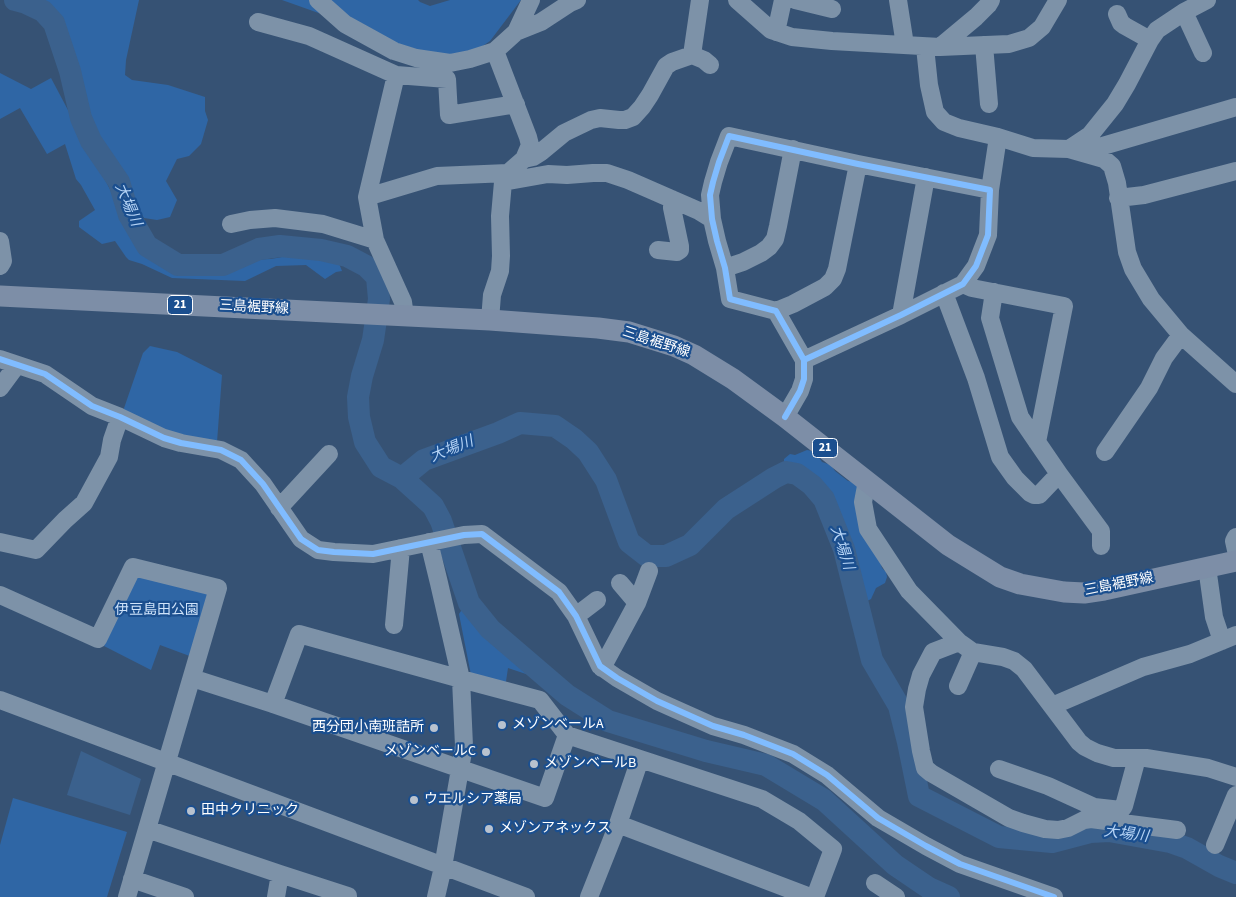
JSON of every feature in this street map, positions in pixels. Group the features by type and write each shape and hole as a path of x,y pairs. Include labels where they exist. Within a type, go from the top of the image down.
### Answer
{"main road":[{"name":"三島裾野線","path":"0,296 490,320 629,332 674,346 716,368 785,417 948,545 1000,577 1020,584 1064,592 1084,593 1236,561"}],"street":[{"path":"318,0 345,24 394,51 447,71"},
{"path":"516,32 531,0"},
{"path":"258,22 309,36 396,75 447,71 470,59 495,51 516,32 541,22 577,0"},
{"path":"692,55 700,0"},
{"path":"737,0 772,30 792,37 932,47 1009,44 1029,38 1042,27 1058,0"},
{"path":"776,32 783,0"},
{"path":"795,0 832,9"},
{"path":"898,0 905,45"},
{"path":"932,47 976,17 991,0"},
{"path":"1068,149 1090,135 1114,104 1157,30 1184,12 1207,0"},
{"path":"1184,12 1203,53"},
{"path":"1117,14 1121,23 1150,40"},
{"path":"984,45 990,104"},
{"path":"932,47 929,85 935,112 944,122 959,128 1033,148 1096,148 1236,107"},
{"path":"490,320 492,295 500,271 500,216 506,178 524,159 530,144 495,51"},
{"path":"524,159 533,158 564,133 591,120 600,118 625,120 633,117 650,95 666,66 672,62 692,55 710,65"},
{"path":"447,71 449,115 516,104"},
{"path":"396,75 367,197 375,240 403,302 403,316"},
{"path":"858,164 837,269 833,279 825,287 776,311 730,299 725,268 716,241 710,195 719,162 729,136 990,190"},
{"path":"804,360 963,284 976,266 988,234 990,190 998,138"},
{"path":"725,268 761,253 775,239 793,149"},
{"path":"1068,149 1104,159 1112,166 1117,183 1127,252 1133,269 1151,299 1181,335 1236,384"},
{"path":"1118,198 1144,195 1236,171"},
{"path":"367,197 437,176 506,178 548,174 607,173 672,199 712,219"},
{"path":"901,315 926,177"},
{"path":"658,250 677,252 680,250 672,199"},
{"path":"231,224 275,218 323,224 375,240"},
{"path":"0,240 4,261 0,266"},
{"path":"963,284 972,288 1064,306 1037,442"},
{"path":"994,292 990,318 1020,417 1101,531 1101,546"},
{"path":"944,293 976,378 1000,457 1015,478 1034,495 1039,495 1059,474"},
{"path":"776,311 804,360 804,379 800,391 785,417"},
{"path":"1105,452 1149,388 1164,358 1181,335"},
{"path":"0,359 45,374 92,406 164,438 181,444 221,450 242,460 263,484 301,539 318,550 373,554 464,535 482,534 559,592 576,616 600,666 617,678 657,701 693,718 793,754 827,775 878,818 960,864 1054,897"},
{"path":"0,388 17,364"},
{"path":"0,542 36,550 84,503 109,457 112,440 120,417"},
{"path":"279,508 329,454"},
{"path":"867,481 863,502 868,529 909,591 966,647"},
{"path":"1236,537 1234,541 1236,550"},
{"path":"429,542 461,679 464,746 436,897"},
{"path":"394,625 401,548"},
{"path":"0,595 98,639 134,567 218,588 127,897"},
{"path":"1052,706 1143,668 1190,654 1229,638 1214,617 1207,567"},
{"path":"602,668 637,603 649,571"},
{"path":"620,583 637,603"},
{"path":"576,616 597,600"},
{"path":"273,704 299,634 540,700 567,735 762,799 799,821 833,849 815,897"},
{"path":"958,686 966,647"},
{"path":"1177,830 1091,819 1084,820 1068,828 1058,830 1046,829 1009,818 931,773 925,768 914,708 921,675 933,652 966,647 1014,661 1024,669 1085,747 1097,754 1114,758 1146,758 1208,768 1236,777"},
{"path":"192,678 545,798 567,735"},
{"path":"0,700 526,897"},
{"path":"999,769 1048,786 1094,806 1120,810 1124,806 1137,758"},
{"path":"589,897 618,824 640,759"},
{"path":"1215,845 1231,823 1236,795"},
{"path":"618,824 810,897"},
{"path":"147,829 348,897"},
{"path":"276,897 280,874"},
{"path":"132,879 184,897"},
{"path":"875,882 896,897"}],"green space":[{"path":"30,0 139,0 126,60 125,75 132,80 168,85 205,97 205,111 208,120 201,144 189,156 177,159 166,181 177,200 170,217 157,220 144,218 92,131 61,32 45,6"},
{"path":"282,0 418,0 430,6 450,0 521,0 490,41 471,54 445,58 406,47 358,27"},
{"path":"0,73 31,89 51,78 122,212 132,236 143,244 150,259 160,262 196,262 271,259 299,254 326,255 338,261 342,271 336,272 325,279 306,265 276,266 245,281 172,278 129,260 115,241 102,244 79,227 79,221 95,210 76,179 65,144 47,154 20,108 0,119"},
{"path":"150,346 177,352 222,375 217,442 187,440 122,414 143,353"},
{"path":"807,450 812,451 822,462 831,465 835,471 848,481 854,482 858,487 882,568 886,572 887,577 885,583 876,588 871,599 867,601 860,595 853,563 836,520 832,502 814,481 794,468 787,469 784,466 784,459 790,454 795,455"},
{"name":"伊豆島田公園","path":"138,571 208,590 195,658 160,645 151,670 104,646"},
{"path":"463,608 544,680 508,668 505,688 471,675 459,614"},
{"path":"13,798 127,832 107,897 0,897 0,845"}],"shaded area":[{"path":"81,751 141,779 130,815 67,795"}],"waterway":[{"name":"大場川","path":"15,0 43,11 54,23 70,71 81,118 91,141 119,182 129,215 147,246 178,265 223,265 259,249 280,246 321,250 347,256 366,266 377,277 379,299 373,340 358,397 359,417 365,442 381,467 402,478 433,506 441,521 469,603 490,629 567,695 608,721 706,751 766,765 824,800 895,865 929,888 949,897"},
{"name":"大場川","path":"402,478 424,460 520,423 555,426 574,439 588,452 606,480 629,542 647,556 666,556 690,545 726,509 774,478 786,472 797,474 812,485 824,499 844,549 872,660 899,706 919,796 999,837 1052,842 1090,832 1109,831 1170,842 1187,848 1236,873"}],"cycle path":[{"path":"785,417 800,391 804,379 804,360 776,311 730,299 725,268 712,219 710,195 719,162 729,136 990,190 988,235 976,266 963,284 804,360"},
{"path":"0,359 45,374 92,406 164,438 221,450 241,460 263,484 301,539 318,550 373,554 464,535 482,534 559,592 576,616 600,666 617,678 657,701 713,726 744,735 793,754 827,775 878,818 960,864 1054,897"}],"place":[{"name":"メゾンベールA","path":"502,725"},
{"name":"西分団小南班詰所","path":"434,728"},
{"name":"メゾンベールC","path":"486,752"},
{"name":"メゾンベールB","path":"534,764"},
{"name":"ウエルシア薬局","path":"414,800"},
{"name":"田中クリニック","path":"191,811"},
{"name":"メゾンアネックス","path":"489,829"}]}
